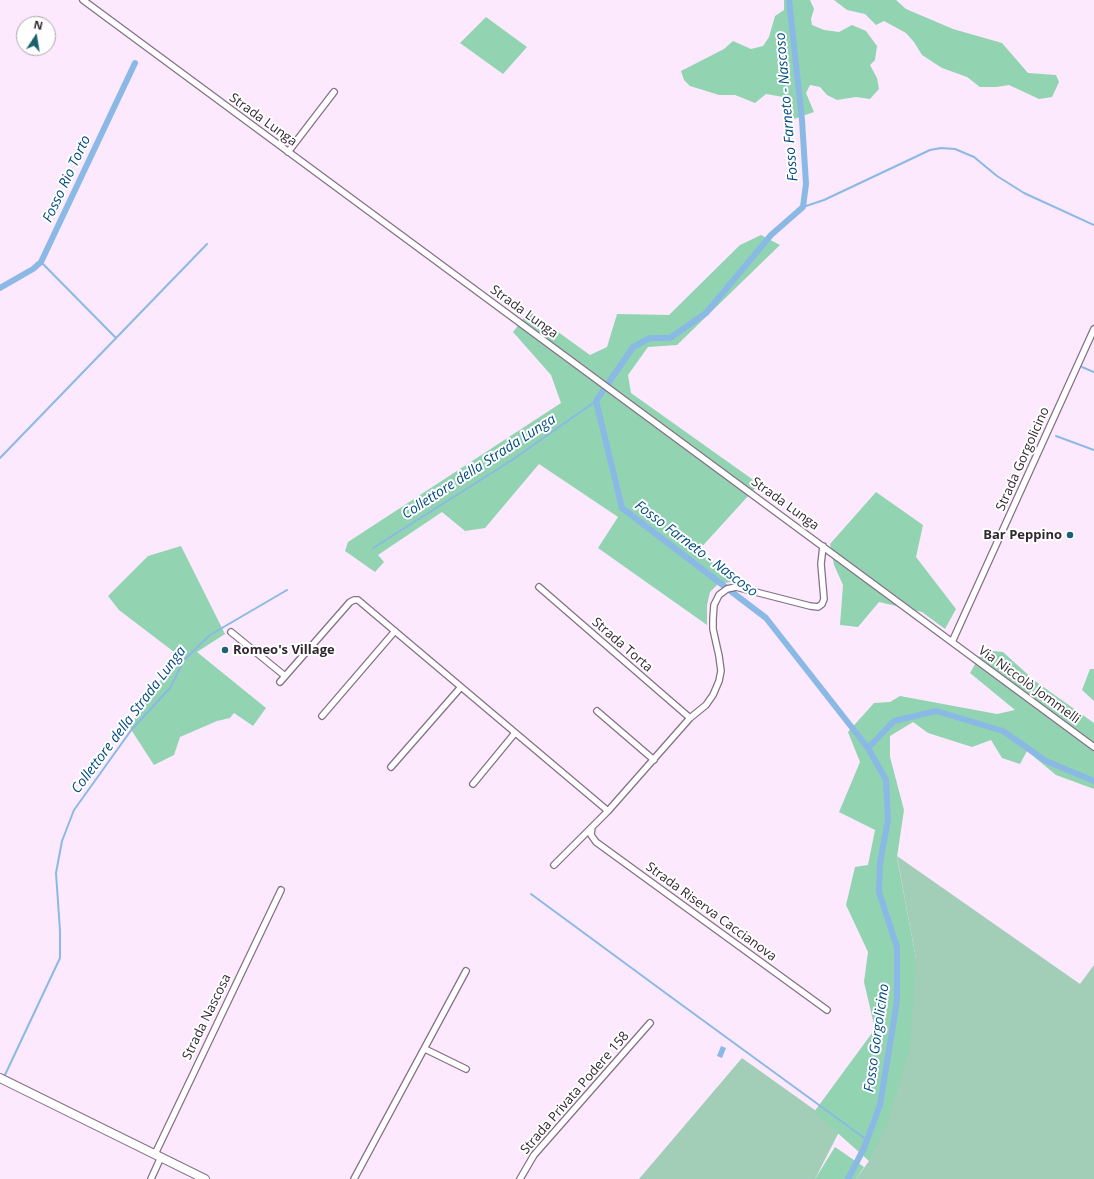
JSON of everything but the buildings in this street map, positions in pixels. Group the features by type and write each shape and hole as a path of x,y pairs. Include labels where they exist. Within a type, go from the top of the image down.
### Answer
{"street":[{"name":"Strada Lunga","path":"83,0 952,642"},
{"path":"288,152 334,92"},
{"name":"Strada Gorgolicino","path":"952,642 1094,329"},
{"path":"554,865 608,811 690,718 708,701 719,681 721,664 713,629 713,615 716,601 722,592 732,587 747,589 818,607 822,604 824,599 821,564 823,546"},
{"name":"Strada Torta","path":"539,588 690,718"},
{"path":"280,682 352,600 360,601 608,811"},
{"path":"322,716 395,631"},
{"path":"231,632 285,676"},
{"name":"Via Niccolò Jommelli","path":"952,642 1094,747"},
{"path":"391,767 461,687"},
{"path":"597,711 654,760"},
{"path":"473,784 515,733"},
{"name":"Strada Riserva Caccianova","path":"592,827 591,835 598,844 827,1010"},
{"name":"Strada Nascosa","path":"151,1179 158,1156 281,890"},
{"path":"354,1179 466,971"},
{"name":"Strada Privata Podere 158","path":"520,1179 534,1155 650,1023"},
{"path":"425,1049 466,1069"},
{"path":"0,1078 205,1179"}],"green space":[{"path":"784,0 810,0 814,9 811,19 812,25 824,30 839,32 852,25 866,31 877,46 875,60 870,65 877,78 879,89 870,99 856,97 837,100 827,95 820,87 810,85 806,93 814,112 791,120 783,97 766,94 755,103 735,95 719,95 690,86 684,80 681,71 724,49 733,41 751,49 763,46 769,37 775,16 784,10"},
{"path":"834,0 896,0 906,9 953,29 1002,43 1028,73 1056,75 1059,82 1052,97 1039,99 1009,85 980,87 967,77 942,68 922,55 906,33 884,21 876,25 865,14 847,10"},
{"path":"486,17 527,47 503,74 460,43"},
{"path":"761,235 780,245 677,345 648,347 628,375 631,393 759,484 698,551 728,575 731,582 718,584 710,592 707,605 707,625 598,548 618,517 539,464 485,528 465,531 442,512 378,555 384,562 375,572 345,551 348,542 561,403 551,375 513,332 529,311 590,355 607,347 617,314 669,315 740,245"},
{"path":"876,492 923,525 916,557 956,609 945,629 922,612 879,602 858,627 840,625 843,585 834,565 830,544"},
{"path":"181,546 225,634 197,652 266,708 253,726 234,713 230,718 217,721 180,737 174,755 154,765 130,728 143,705 178,655 119,610 108,596 148,556"},
{"path":"983,650 1003,652 1035,681 1094,723 1094,789 1056,775 1027,751 1020,764 1002,758 991,740 972,747 928,733 913,722 890,736 890,757 904,810 897,857 916,959 910,1049 887,1124 869,1161 814,1112 875,1029 864,982 868,952 846,905 855,867 868,865 875,830 839,812 860,762 848,732 874,703 890,702 900,696 997,714 1015,710 970,673"},
{"path":"1090,669 1094,669 1094,701 1082,690"},
{"path":"897,856 1080,984 1094,965 1094,1179 856,1179 869,1161 916,959"},
{"path":"742,1058 840,1128 815,1179 639,1179"},
{"path":"835,1147 864,1167 856,1179 815,1179"}],"water":[{"path":"721,1046 726,1048 722,1058 717,1056"}],"waterway":[{"name":"Fosso Farneto - Nascoso","path":"789,0 802,120 806,184 803,207 771,235 706,313 670,338 650,338 633,347 596,401 622,508 766,618 868,748"},
{"name":"Fosso Rio Torto","path":"0,288 33,269 41,262 135,63"},
{"path":"803,207 824,200 930,150 941,148 955,149 974,157 997,176 1024,193 1094,225"},
{"path":"0,458 207,244"},
{"path":"41,262 116,338"},
{"path":"1082,367 1094,372"},
{"name":"Collettore della Strada Lunga","path":"373,548 512,460 596,401"},
{"path":"1056,436 1094,450"},
{"name":"Collettore della Strada Lunga","path":"4,1077 60,958 60,931 56,873 62,841 74,810 132,729 170,688 184,660 210,635 287,590"},
{"name":"Fosso Gorgolicino","path":"848,1179 864,1148 880,1105 897,1001 897,947 879,892 880,863 888,820 886,780 868,748 894,721 936,711 1003,731 1046,761 1094,781"},
{"path":"531,894 867,1140"}],"place":[{"name":"Bar Peppino","path":"1070,535"},
{"name":"Romeo's Village","path":"225,650"}]}
